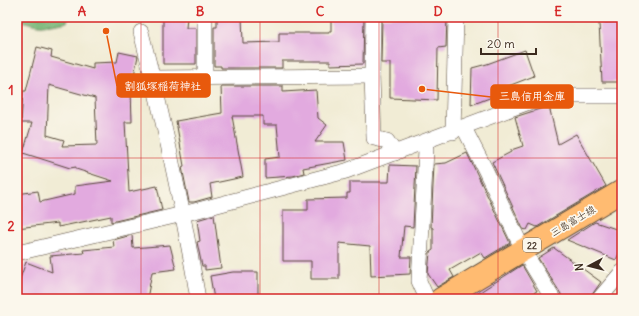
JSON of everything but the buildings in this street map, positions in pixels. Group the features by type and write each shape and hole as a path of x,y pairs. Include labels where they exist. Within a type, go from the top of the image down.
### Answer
{"main road":[{"name":"三島富士線","path":"441,299 622,191"}],"street":[{"path":"205,17 205,77"},
{"path":"373,17 372,76 374,138 387,141 395,153"},
{"path":"456,17 458,130 486,171 524,250 553,299"},
{"path":"141,32 153,78 183,214 198,299"},
{"path":"153,78 372,76"},
{"path":"17,253 183,214 346,171 545,96 622,96"},
{"path":"425,142 426,150 419,281 427,299"},
{"path":"599,299 622,272"}],"green space":[{"path":"17,17 69,17 67,22 53,25 36,25 24,22 17,19"}],"place":[{"name":"割狐塚稲荷神社","path":"106,31"},
{"name":"三島信用金庫","path":"422,89"}]}
